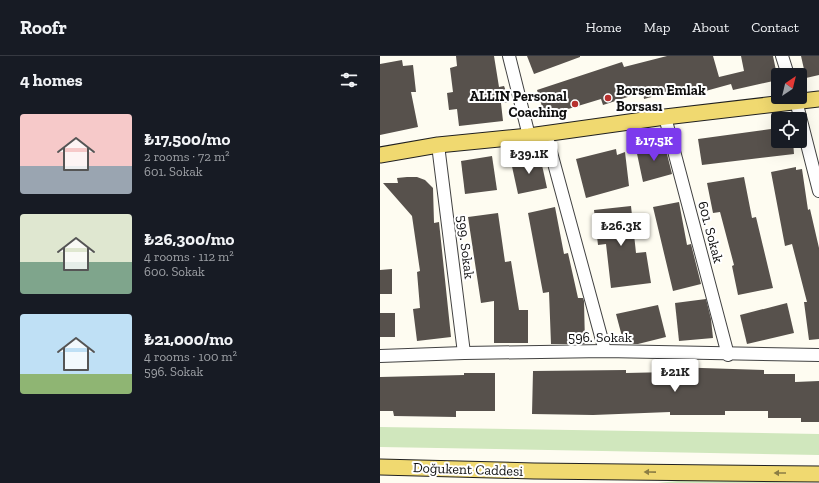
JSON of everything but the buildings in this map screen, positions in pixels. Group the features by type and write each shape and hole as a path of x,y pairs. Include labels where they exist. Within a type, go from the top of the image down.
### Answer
{"main road":[{"path":"807,99 819,99"},
{"path":"380,154 438,145 546,134 771,102"},
{"name":"Doğukent Caddesi","path":"380,467 481,476 819,474"}],"street":[{"path":"509,56 529,136"},
{"path":"782,56 786,68"},
{"path":"796,104 819,191"},
{"name":"601. Sokak","path":"665,117 728,355"},
{"path":"546,134 605,351"},
{"name":"599. Sokak","path":"438,145 464,353"},
{"name":"596. Sokak","path":"380,356 605,351 728,355 819,355"}],"green space":[{"path":"380,427 819,434 819,455 380,447"},
{"path":"687,480 819,483 658,483"}],"place":[{"name":"Borsem Emlak Borsası","path":"608,98"},
{"name":"ALLIN Personal Coaching","path":"575,104"}]}
